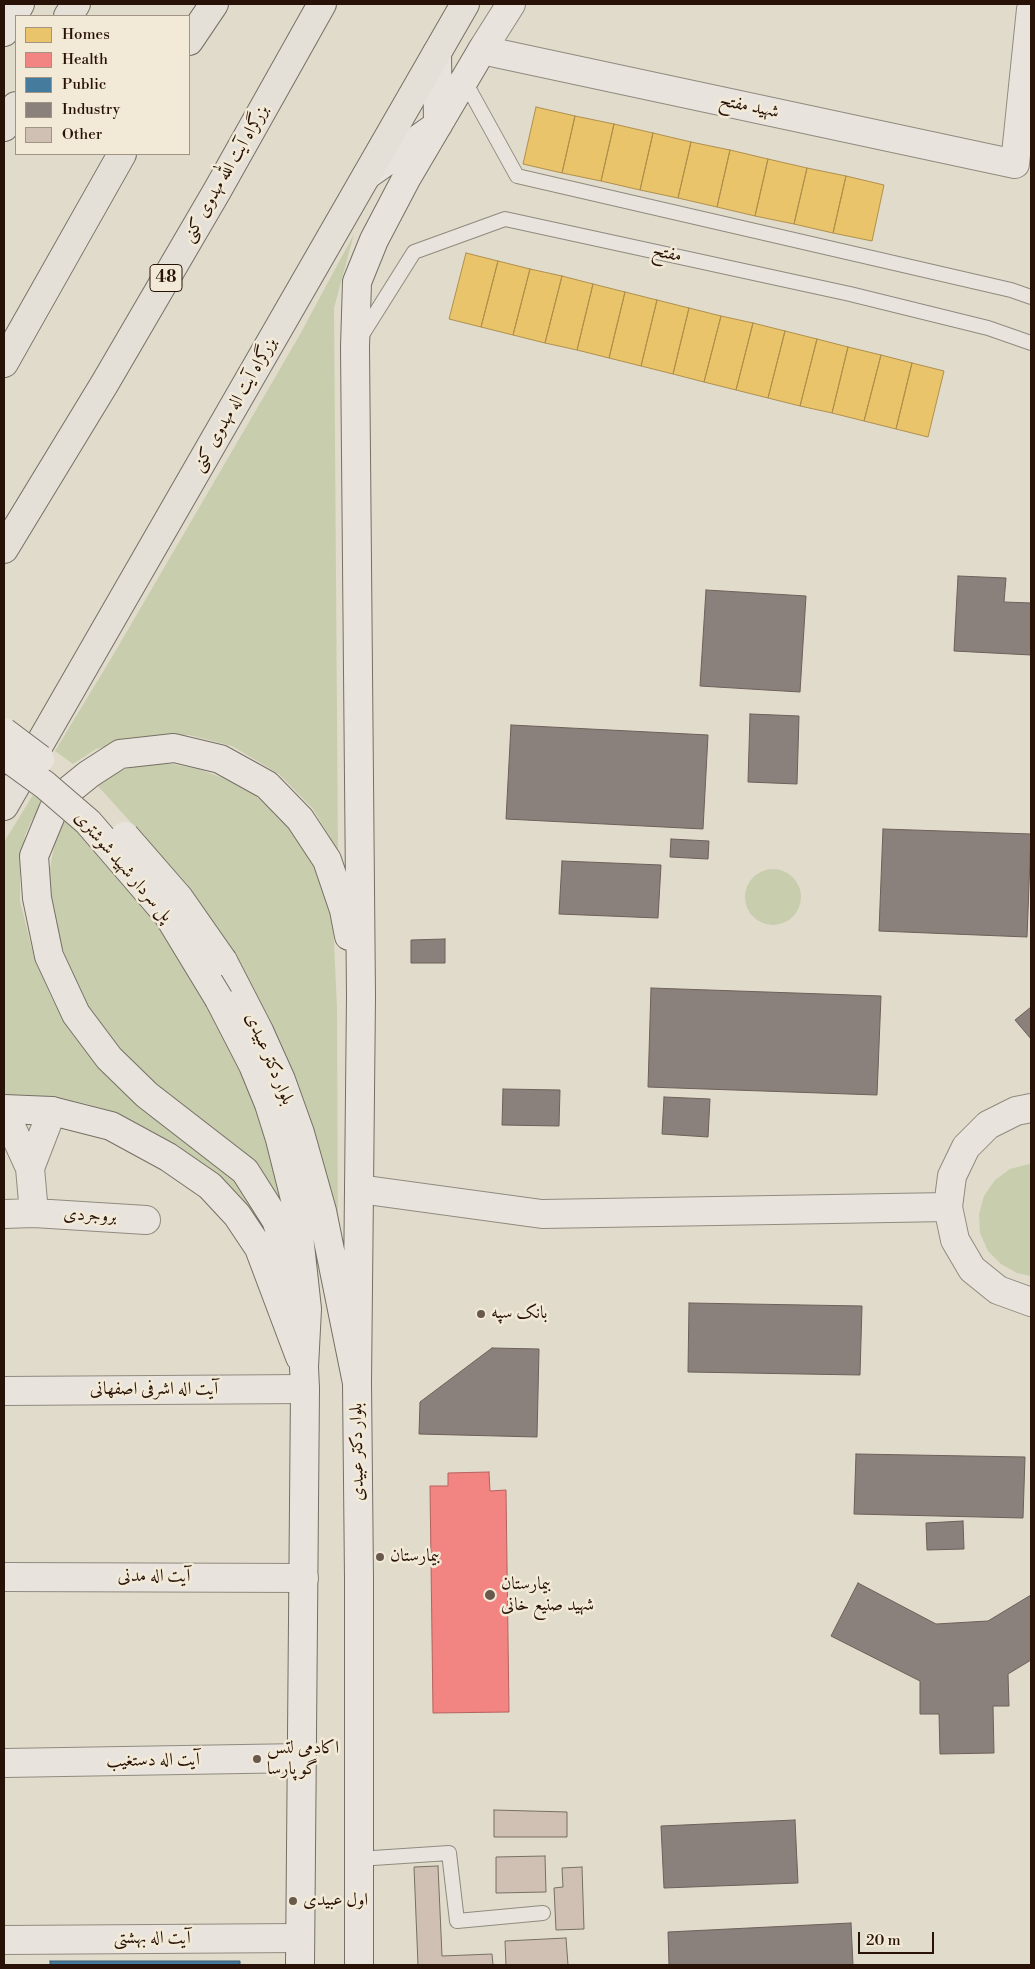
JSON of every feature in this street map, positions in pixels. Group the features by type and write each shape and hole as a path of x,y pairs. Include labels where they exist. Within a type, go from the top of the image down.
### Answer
{"main road":[{"path":"4,32 20,4"},
{"path":"69,15 76,4"},
{"path":"190,39 214,4"},
{"name":"بزرگراه آیت الله مهدوی کنی","path":"4,549 105,383 207,208 322,4"},
{"name":"بزرگراه آیت اله مهدوی کنی","path":"4,806 465,4"},
{"path":"357,1383 361,996 355,348 357,282 374,240 464,80 511,4"},
{"name":"شهید مفتح","path":"482,50 1016,164 1031,9"},
{"path":"437,53 438,125"},
{"path":"4,127 15,108"},
{"path":"367,175 438,125"},
{"path":"4,363 121,155"},
{"name":"پل سردار شهید شوشتری","path":"4,732 46,763 102,811 180,898 223,961"},
{"path":"307,1309 276,1220 245,1171 147,1094 109,1058 76,1014 49,956 36,898 34,856 53,810 68,791 89,774 120,754 174,748 220,759 267,785 300,819 327,860 344,910 361,996"},
{"name":"پل سردار شهید شوشتری","path":"4,755 45,785 88,822 168,916 219,999"},
{"name":"بلوار دکتر عبیدی","path":"223,961 260,1031 281,1080 300,1133 322,1211 357,1383 359,1965"},
{"name":"بلوار دکتر عبیدی","path":"219,999 253,1065 269,1104 280,1139 295,1200 307,1309 304,1378 300,1965"},
{"path":"1031,1108 1016,1111 988,1125 966,1147 952,1176 948,1207 955,1240 972,1269 998,1290 1031,1302"},
{"path":"34,1213 30,1168 4,1110 52,1111 111,1126 168,1156 210,1186 237,1215 259,1248 304,1378"},
{"path":"30,1168 52,1111"},
{"path":"359,1189 542,1214 948,1207"},
{"name":"بروجردی","path":"4,1214 34,1213 146,1220"},
{"name":"آیت اله اشرفی اصفهانی","path":"4,1391 304,1378"},
{"name":"آیت اله مدنی","path":"4,1577 304,1578"},
{"name":"آیت اله دستغیب","path":"4,1763 302,1758"},
{"name":"آیت اله بهشتی","path":"4,1940 300,1938"}],"lane":[{"path":"464,80 518,176 1011,290 1031,297"},
{"name":"مفتح","path":"355,348 414,252 505,219 850,294 988,328 1031,343"},
{"path":"358,1859 448,1853 457,1921 543,1913"}],"green space":[{"path":"354,234 334,308 338,851 313,809 279,774 232,746 189,735 135,739 96,749 73,764 55,751 298,338"},
{"path":"143,764 172,764 199,769 225,779 253,794 276,812 296,833 312,858 333,921 337,1007 338,1245 324,1173 308,1111 268,1016 187,884 96,784 117,772"},
{"path":"33,795 43,802 25,835 20,876 20,901 35,961 52,999 68,1028 90,1056 116,1083 193,1140 253,1196 277,1251 223,1180 177,1145 120,1114 87,1104 54,1097 4,1096 4,842"},
{"path":"65,821 97,849 158,915 238,1059 267,1137 290,1235 131,1065 100,1026 84,1001 61,945 50,895 49,874 56,836"},
{"path":"773,869 784,871 793,877 799,886 801,897 799,908 793,917 784,923 773,925 762,923 753,917 747,908 745,897 747,886 753,877 762,871"},
{"path":"1031,1164 1031,1276 1017,1273 1001,1264 988,1251 980,1233 979,1214 984,1196 995,1180 1010,1169"}],"building: Homes":[{"path":"536,107 575,116 562,173 523,164"},
{"path":"575,116 614,124 601,181 562,173"},
{"path":"614,124 653,133 640,190 601,181"},
{"path":"653,133 691,142 678,198 640,190"},
{"path":"691,142 730,150 717,207 678,198"},
{"path":"730,150 768,159 755,216 717,207"},
{"path":"768,159 807,168 794,224 755,216"},
{"path":"807,168 846,176 833,233 794,224"},
{"path":"846,176 884,185 872,241 833,233"},
{"path":"466,253 498,261 481,327 449,319"},
{"path":"498,261 530,269 513,335 481,327"},
{"path":"530,269 562,276 545,343 513,335"},
{"path":"562,276 593,284 577,350 545,343"},
{"path":"593,284 625,292 609,358 577,350"},
{"path":"625,292 657,300 641,366 609,358"},
{"path":"657,300 689,308 673,374 641,366"},
{"path":"689,308 721,316 704,382 673,374"},
{"path":"721,316 753,323 736,390 704,382"},
{"path":"753,323 785,331 768,398 736,390"},
{"path":"785,331 817,339 800,406 768,398"},
{"path":"817,339 848,347 832,413 800,406"},
{"path":"848,347 881,355 864,421 832,413"},
{"path":"881,355 912,363 896,429 864,421"},
{"path":"912,363 944,371 928,437 896,429"}],"building: Health":[{"path":"489,1472 490,1491 506,1490 509,1712 433,1713 430,1486 448,1486 448,1473"}],"building: Public":[{"path":"50,1961 240,1961 240,1965 50,1965"}],"building: Industry":[{"path":"958,576 1006,578 1004,602 1031,603 1031,655 954,651"},
{"path":"706,590 806,596 800,692 700,686"},
{"path":"750,714 799,716 797,784 748,782"},
{"path":"511,725 708,735 703,829 506,819"},
{"path":"883,829 1031,834 1027,937 879,931"},
{"path":"671,839 709,841 708,859 670,857"},
{"path":"562,861 661,865 658,918 559,914"},
{"path":"445,939 445,963 411,963 411,940"},
{"path":"651,988 881,996 877,1095 648,1087"},
{"path":"1031,1007 1031,1039 1015,1020"},
{"path":"503,1089 560,1090 559,1126 502,1125"},
{"path":"664,1097 710,1099 708,1137 662,1134"},
{"path":"689,1303 862,1306 860,1375 688,1372"},
{"path":"492,1348 539,1349 537,1437 419,1434 420,1402"},
{"path":"856,1454 1025,1457 1023,1518 854,1514"},
{"path":"963,1521 964,1549 927,1550 926,1523"},
{"path":"858,1583 936,1624 988,1621 1031,1595 1031,1660 1008,1674 1009,1706 993,1706 994,1753 940,1754 939,1714 920,1714 920,1681 831,1636"},
{"path":"795,1820 798,1883 664,1888 661,1826"},
{"path":"851,1923 853,1965 669,1965 668,1932"}],"building: Other":[{"path":"494,1810 567,1812 567,1837 494,1837"},
{"path":"545,1856 546,1892 496,1893 496,1857"},
{"path":"438,1866 442,1956 492,1954 493,1965 418,1965 414,1867"},
{"path":"582,1867 584,1929 556,1930 554,1888 563,1887 562,1868"},
{"path":"566,1938 568,1965 506,1965 505,1941"}],"place":[{"name":"بانک سپه","path":"481,1314"},
{"name":"بیمارستان","path":"380,1557"},
{"name":"بیمارستان شهید صنیع خانی","path":"490,1595"},
{"name":"اکادمی لتس گو پارسا","path":"257,1759"},
{"name":"اول عبیدی","path":"293,1901"}]}
